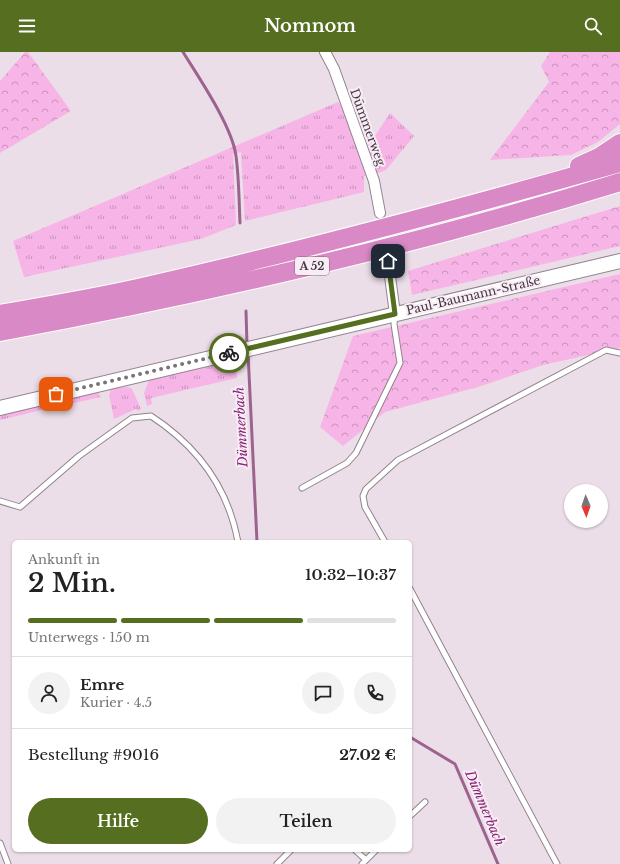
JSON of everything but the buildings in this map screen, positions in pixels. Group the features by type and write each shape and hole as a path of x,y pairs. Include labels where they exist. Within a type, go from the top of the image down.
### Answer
{"highway":[{"path":"482,202 524,184 579,166 599,157 620,143"},
{"name":"A 52","path":"0,314 150,286 333,241 482,202 620,163"},
{"name":"A 52","path":"0,332 155,301 291,271 445,233 620,182"}],"main road":[{"name":"Paul-Baumann-Straße","path":"0,408 620,261"}],"street":[{"name":"Dümmerweg","path":"325,52 334,69 374,181 380,213"},
{"path":"388,261 395,314"}],"lane":[{"path":"302,488 347,463 356,453 400,363 394,324 395,314"},
{"path":"384,540 365,506 363,496 366,489 398,460 606,350 620,353"},
{"path":"0,501 20,507 79,456 132,418 151,416 169,428 214,477 228,504 237,540"},
{"path":"412,593 557,864"},
{"path":"412,814 425,802"},
{"path":"0,843 8,864"},
{"path":"277,864 289,852"},
{"path":"356,852 364,862 374,852"}],"green space":[{"path":"25,52 28,52 71,111 0,153 0,81"},
{"path":"550,52 620,52 620,124 598,142 571,155 490,160 549,82 541,66"},
{"path":"338,102 342,107 366,175 364,176 364,192 245,221 241,152 233,154 236,225 201,239 24,277 13,241"},
{"path":"390,113 414,136 386,170 378,173 376,172 367,148"},
{"path":"620,206 620,246 412,295 408,271"},
{"path":"620,274 620,348 543,365 478,387 385,412 343,446 320,427 353,336"},
{"path":"235,357 237,378 151,398 152,404 147,406 144,393 149,380"},
{"path":"128,387 132,389 141,409 138,411 136,409 114,419 109,395 111,388"},
{"path":"97,391 101,397 47,409 46,403"},
{"path":"41,404 42,410 0,420 0,414"}],"waterway":[{"name":"Dümmerbach","path":"183,52 214,102 233,144 238,173 240,223"},
{"name":"Dümmerbach","path":"246,311 247,345"},
{"name":"Dümmerbach","path":"248,352 257,540"},
{"name":"Dümmerbach","path":"412,738 455,764 498,864"}],"way so far":[{"path":"56,394 229,353"}],"route":[{"path":"229,353 395,314 388,261"}]}
